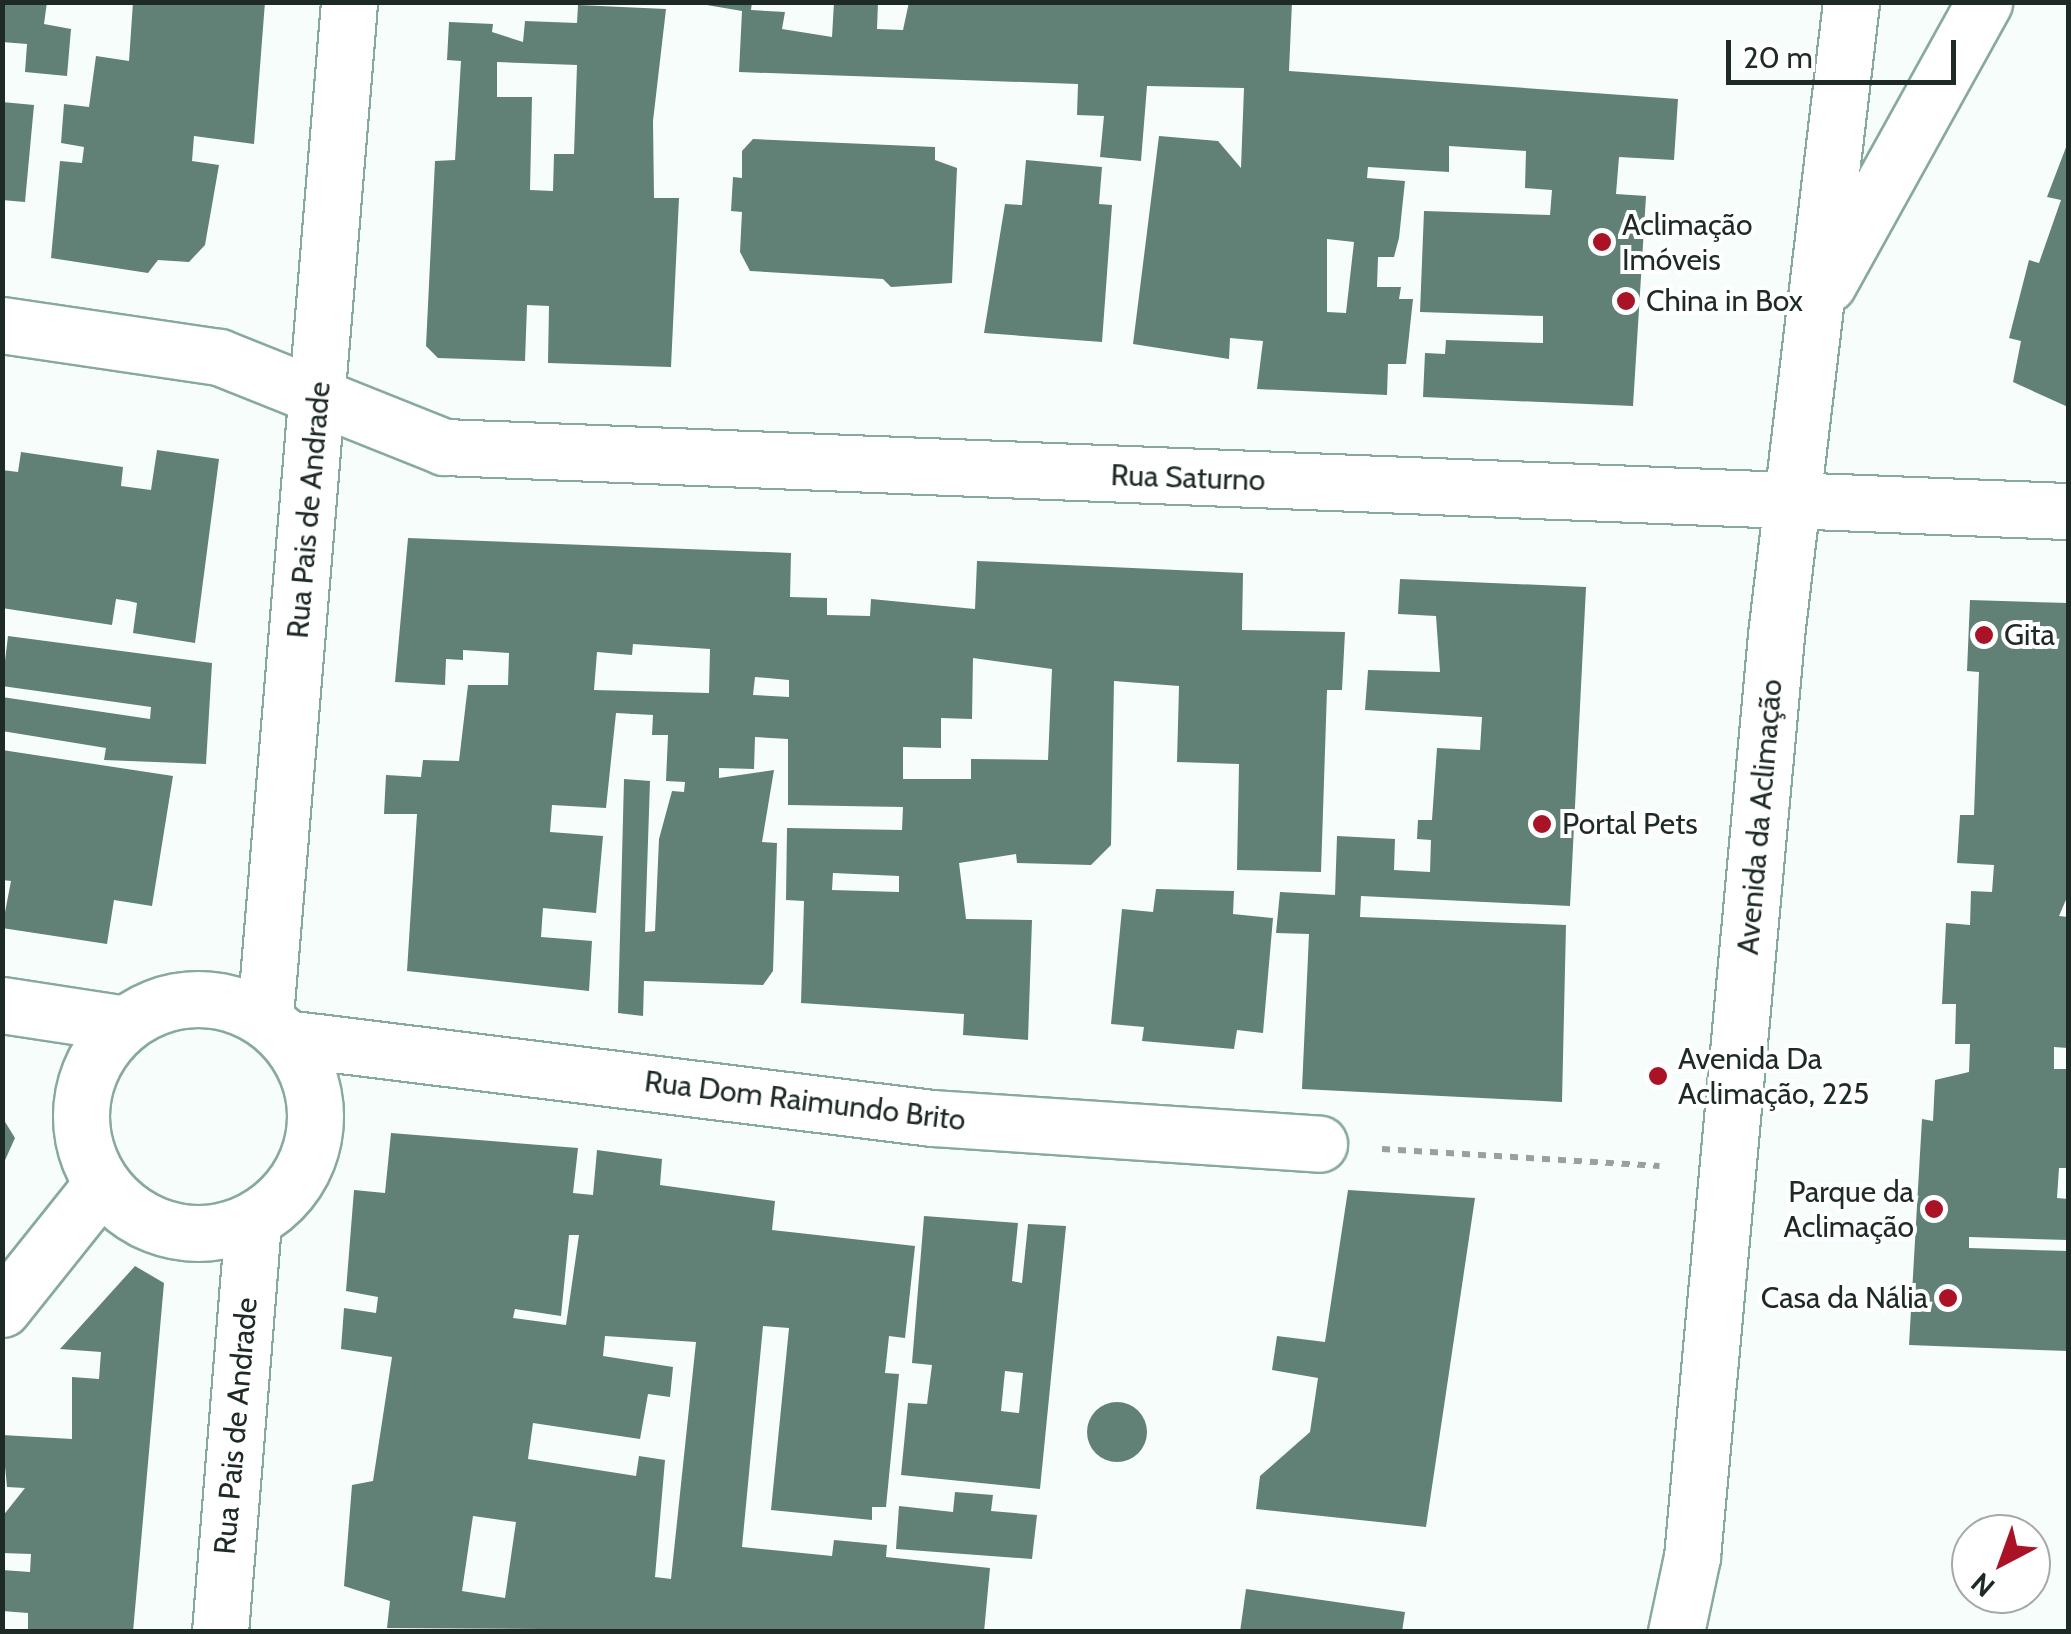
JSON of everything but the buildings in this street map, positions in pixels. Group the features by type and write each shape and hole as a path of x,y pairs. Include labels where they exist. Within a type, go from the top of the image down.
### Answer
{"street":[{"name":"Rua Pais de Andrade","path":"279,1028 349,2"},
{"name":"Avenida da Aclimação","path":"1676,1632 1692,1556 1814,308 1852,2"},
{"path":"1814,308 1984,2"},
{"name":"Rua Saturno","path":"2,326 219,357 320,392 444,448 2068,511"},
{"path":"174,1001 228,1003 279,1028 309,1073 310,1148 297,1176 253,1220 212,1234 170,1231 132,1214 102,1185 80,1129 82,1098 90,1070 126,1024 174,1001"},
{"path":"2,1005 126,1024"},
{"name":"Rua Dom Raimundo Brito","path":"279,1028 932,1118 1319,1144"},
{"path":"2,1309 102,1185"},
{"name":"Rua Pais de Andrade","path":"220,1632 253,1220"}],"path":[{"path":"1319,1144 1730,1171"}],"place":[{"name":"Aclimação Imóveis","path":"1602,242"},
{"name":"China in Box","path":"1626,301"},
{"name":"Gita","path":"1984,635"},
{"name":"Portal Pets","path":"1542,824"},
{"name":"Avenida Da Aclimação, 225","path":"1658,1076"},
{"name":"Parque da Aclimação","path":"1934,1209"},
{"name":"Casa da Nália","path":"1948,1298"}]}
